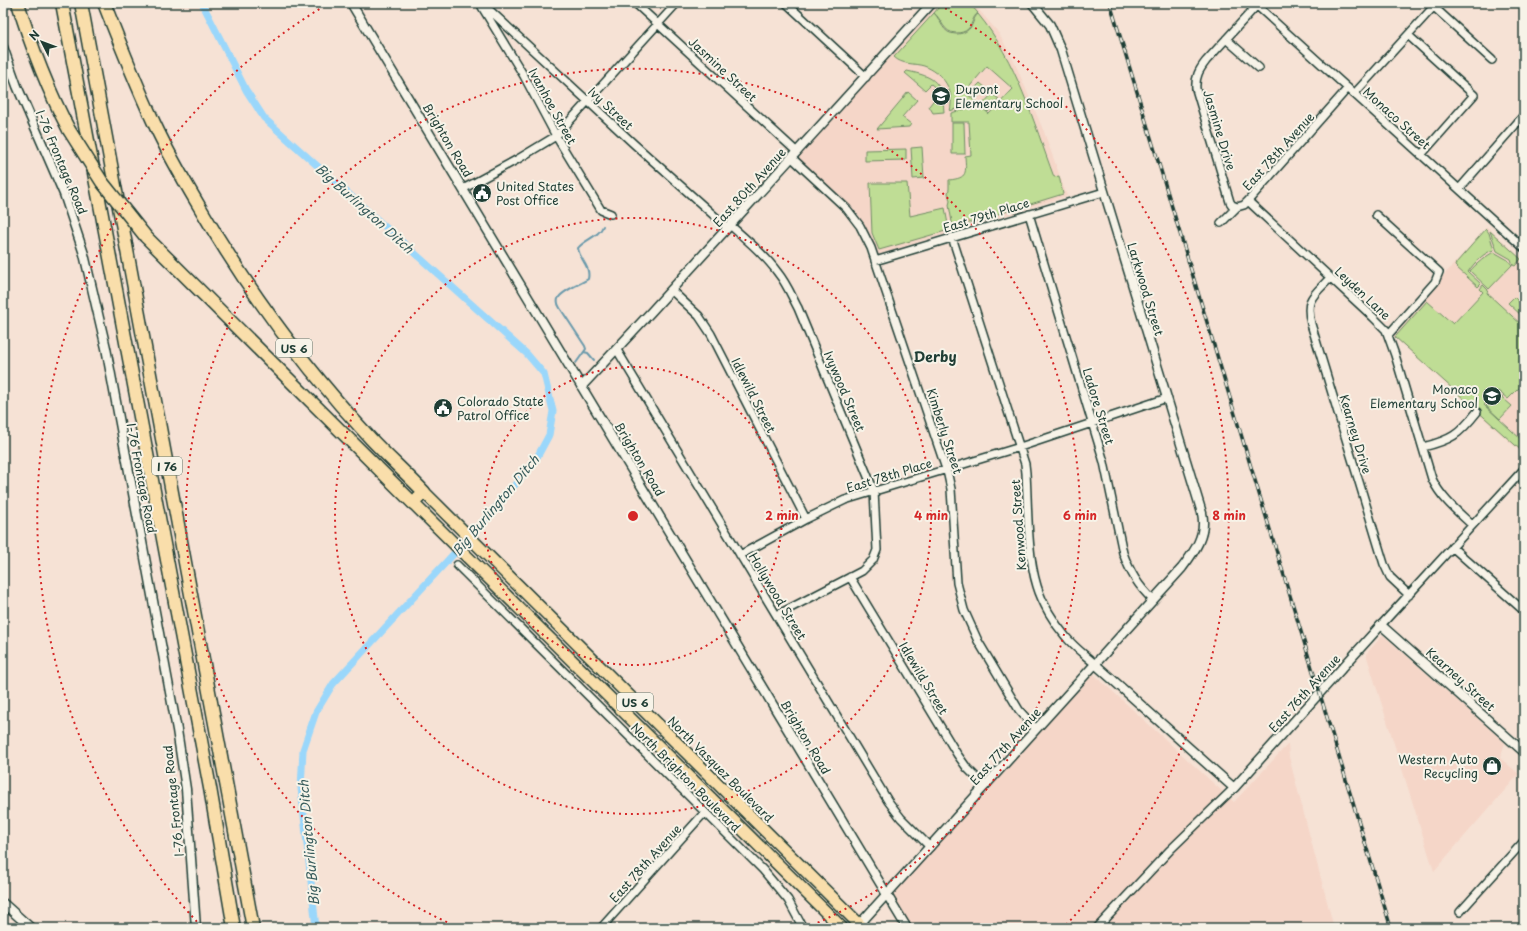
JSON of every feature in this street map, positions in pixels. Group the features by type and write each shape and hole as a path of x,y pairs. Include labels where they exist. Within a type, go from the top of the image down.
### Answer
{"highway":[{"name":"US 6","path":"18,3 31,47 44,80 69,130 102,182 146,237 842,928"},
{"name":"I 76","path":"62,3 207,772 234,928"},
{"name":"I 76","path":"81,3 254,928"},
{"name":"US 6","path":"104,3 126,60 154,124 183,179 217,237 255,294 300,356 371,439 424,492"},
{"path":"413,502 424,492"},
{"name":"North Vasquez Boulevard","path":"424,492 860,927"}],"street":[{"name":"Brighton Road","path":"351,3 907,928"},
{"name":"Ivy Street","path":"481,3 588,102 729,226"},
{"name":"Ivanhoe Street","path":"481,3 524,76 556,136 601,210 611,214"},
{"name":"Jasmine Street","path":"635,3 794,155"},
{"path":"463,189 556,136 677,3"},
{"path":"786,3 866,77"},
{"name":"East 80th Avenue","path":"582,386 617,350 932,3"},
{"name":"Larkwood Street","path":"1032,3 1050,26 1061,50 1204,522 1203,531 1198,543 1189,558 1171,580"},
{"path":"1257,4 1226,39 1259,68"},
{"name":"Monaco Street","path":"1257,4 1524,248"},
{"path":"1354,94 1436,5 1492,60"},
{"path":"1408,35 1474,95 1421,155"},
{"name":"Jasmine Drive","path":"1226,39 1206,61 1196,77 1196,89 1230,202 1232,205 1237,207"},
{"name":"I-76 Frontage Road","path":"3,47 17,86 57,176 74,220 84,254 106,348 177,730 186,789 196,928"},
{"name":"East 78th Avenue","path":"1222,223 1237,207 1244,205 1248,201 1348,88"},
{"path":"1459,189 1524,115"},
{"name":"Kimberly Street","path":"794,155 856,220 864,234 875,261 946,469 951,489 957,583 964,610 978,641 1019,710 1036,729"},
{"name":"East 79th Place","path":"875,261 1104,192"},
{"name":"Leyden Lane","path":"1248,201 1384,327 1400,368 1437,489 1445,499 1472,525"},
{"name":"Ladore Street","path":"1029,214 1104,462 1123,553 1135,580 1153,600"},
{"path":"1376,216 1439,272 1436,282 1388,334"},
{"name":"Ivywood Street","path":"729,226 767,260 788,288 798,308 874,491 877,545 876,555 866,568 777,615"},
{"name":"Kenwood Street","path":"952,237 1020,447 1026,473 1031,553 1037,587 1044,602 1061,630 1074,646 1234,788"},
{"name":"Kearney Drive","path":"1330,278 1310,301 1308,311 1384,564 1390,577 1409,595"},
{"name":"Idlewild Street","path":"671,290 699,316 707,328 806,518"},
{"name":"Hollywood Street","path":"617,350 888,801 901,818 930,847"},
{"name":"East 78th Place","path":"740,555 806,518 845,500 1020,447 1167,398"},
{"path":"1423,447 1451,438 1463,429 1477,412"},
{"name":"East 76th Avenue","path":"1096,928 1170,850 1234,788 1524,469"},
{"path":"1452,547 1524,611"},
{"name":"North Brighton Boulevard","path":"457,565 772,879 788,900 803,928"},
{"name":"Idlewild Street","path":"850,577 957,754 967,768 985,786"},
{"name":"East 77th Avenue","path":"860,927 886,895 1171,580"},
{"name":"Kearney Street","path":"1381,625 1524,752"},
{"name":"East 78th Avenue","path":"601,928 705,812"},
{"path":"1460,912 1524,841"},
{"path":"3,903 31,928"}],"shaded area":[{"name":"Dupont Elementary School","path":"939,3 973,3 998,32 1014,61 1044,132 1067,196 877,255 868,231 860,217 851,206 797,157"},
{"name":"Monaco Elementary School","path":"1487,227 1524,260 1524,455 1391,334"},
{"path":"1383,635 1505,743 1500,758 1519,774 1434,871 1366,654"},
{"path":"1089,670 1234,802 1288,744 1289,757 1334,928 907,928 888,896"}],"green space":[{"path":"942,3 969,3 978,13 970,27 964,32 956,33 948,31 934,13"},
{"path":"934,13 945,29 951,33 960,34 967,31 978,14 992,32 1014,71 1054,177 1059,176 1063,194 953,228 948,193 949,180 963,176 966,167 965,156 971,155 969,122 951,122 951,113 979,105 989,114 1013,89 987,66 965,92 976,102 950,111 951,96 949,89 937,73 924,66 904,63 894,57"},
{"path":"907,71 925,76 936,82 941,94 944,112 933,113 929,106 940,92 931,84 925,90 905,73"},
{"path":"980,83 986,88 975,100 969,94"},
{"path":"908,92 917,100 902,117 911,124 909,127 877,129"},
{"path":"992,94 999,99 988,112 981,106"},
{"path":"952,123 964,123 965,154 952,154"},
{"path":"922,147 924,178 913,179 911,148"},
{"path":"906,149 906,160 865,161 865,150"},
{"path":"870,183 907,183 910,216 945,208 949,230 879,250 872,233"},
{"path":"1486,229 1489,233 1494,250 1480,258 1468,272 1481,284 1478,287 1455,266"},
{"path":"1490,231 1521,259 1515,266 1513,265 1511,259 1497,251"},
{"path":"1494,252 1508,260 1512,265 1489,289 1470,271 1481,260"},
{"path":"1483,285 1488,290 1487,293 1524,327 1524,383 1508,399 1498,391 1484,405 1524,442 1524,453 1395,337 1427,301 1453,324 1483,292 1480,289"},
{"path":"1514,297 1524,307 1524,318 1508,303"},
{"path":"1497,393 1512,406 1500,419 1486,406"}],"waterway":[{"name":"Big Burlington Ditch","path":"202,3 246,90 264,118 527,354 544,374 553,411 549,435 535,461 487,518 333,684 316,712 303,750 301,788 316,928"},
{"path":"576,363 586,349 559,307 558,300 563,293 588,279 588,270 580,256 578,248 598,233 603,226"},
{"path":"584,352 588,353 594,360"}],"railway":[{"path":"1110,3 1391,928"}],"place":[{"name":"Dupont Elementary School","path":"941,96"},
{"name":"United States Post Office","path":"482,193"},
{"name":"Monaco Elementary School","path":"1492,396"},
{"name":"Colorado State Patrol Office","path":"443,408"},
{"name":"Western Auto Recycling","path":"1492,766"}],"district":[{"name":"Derby","path":"935,356"}]}
